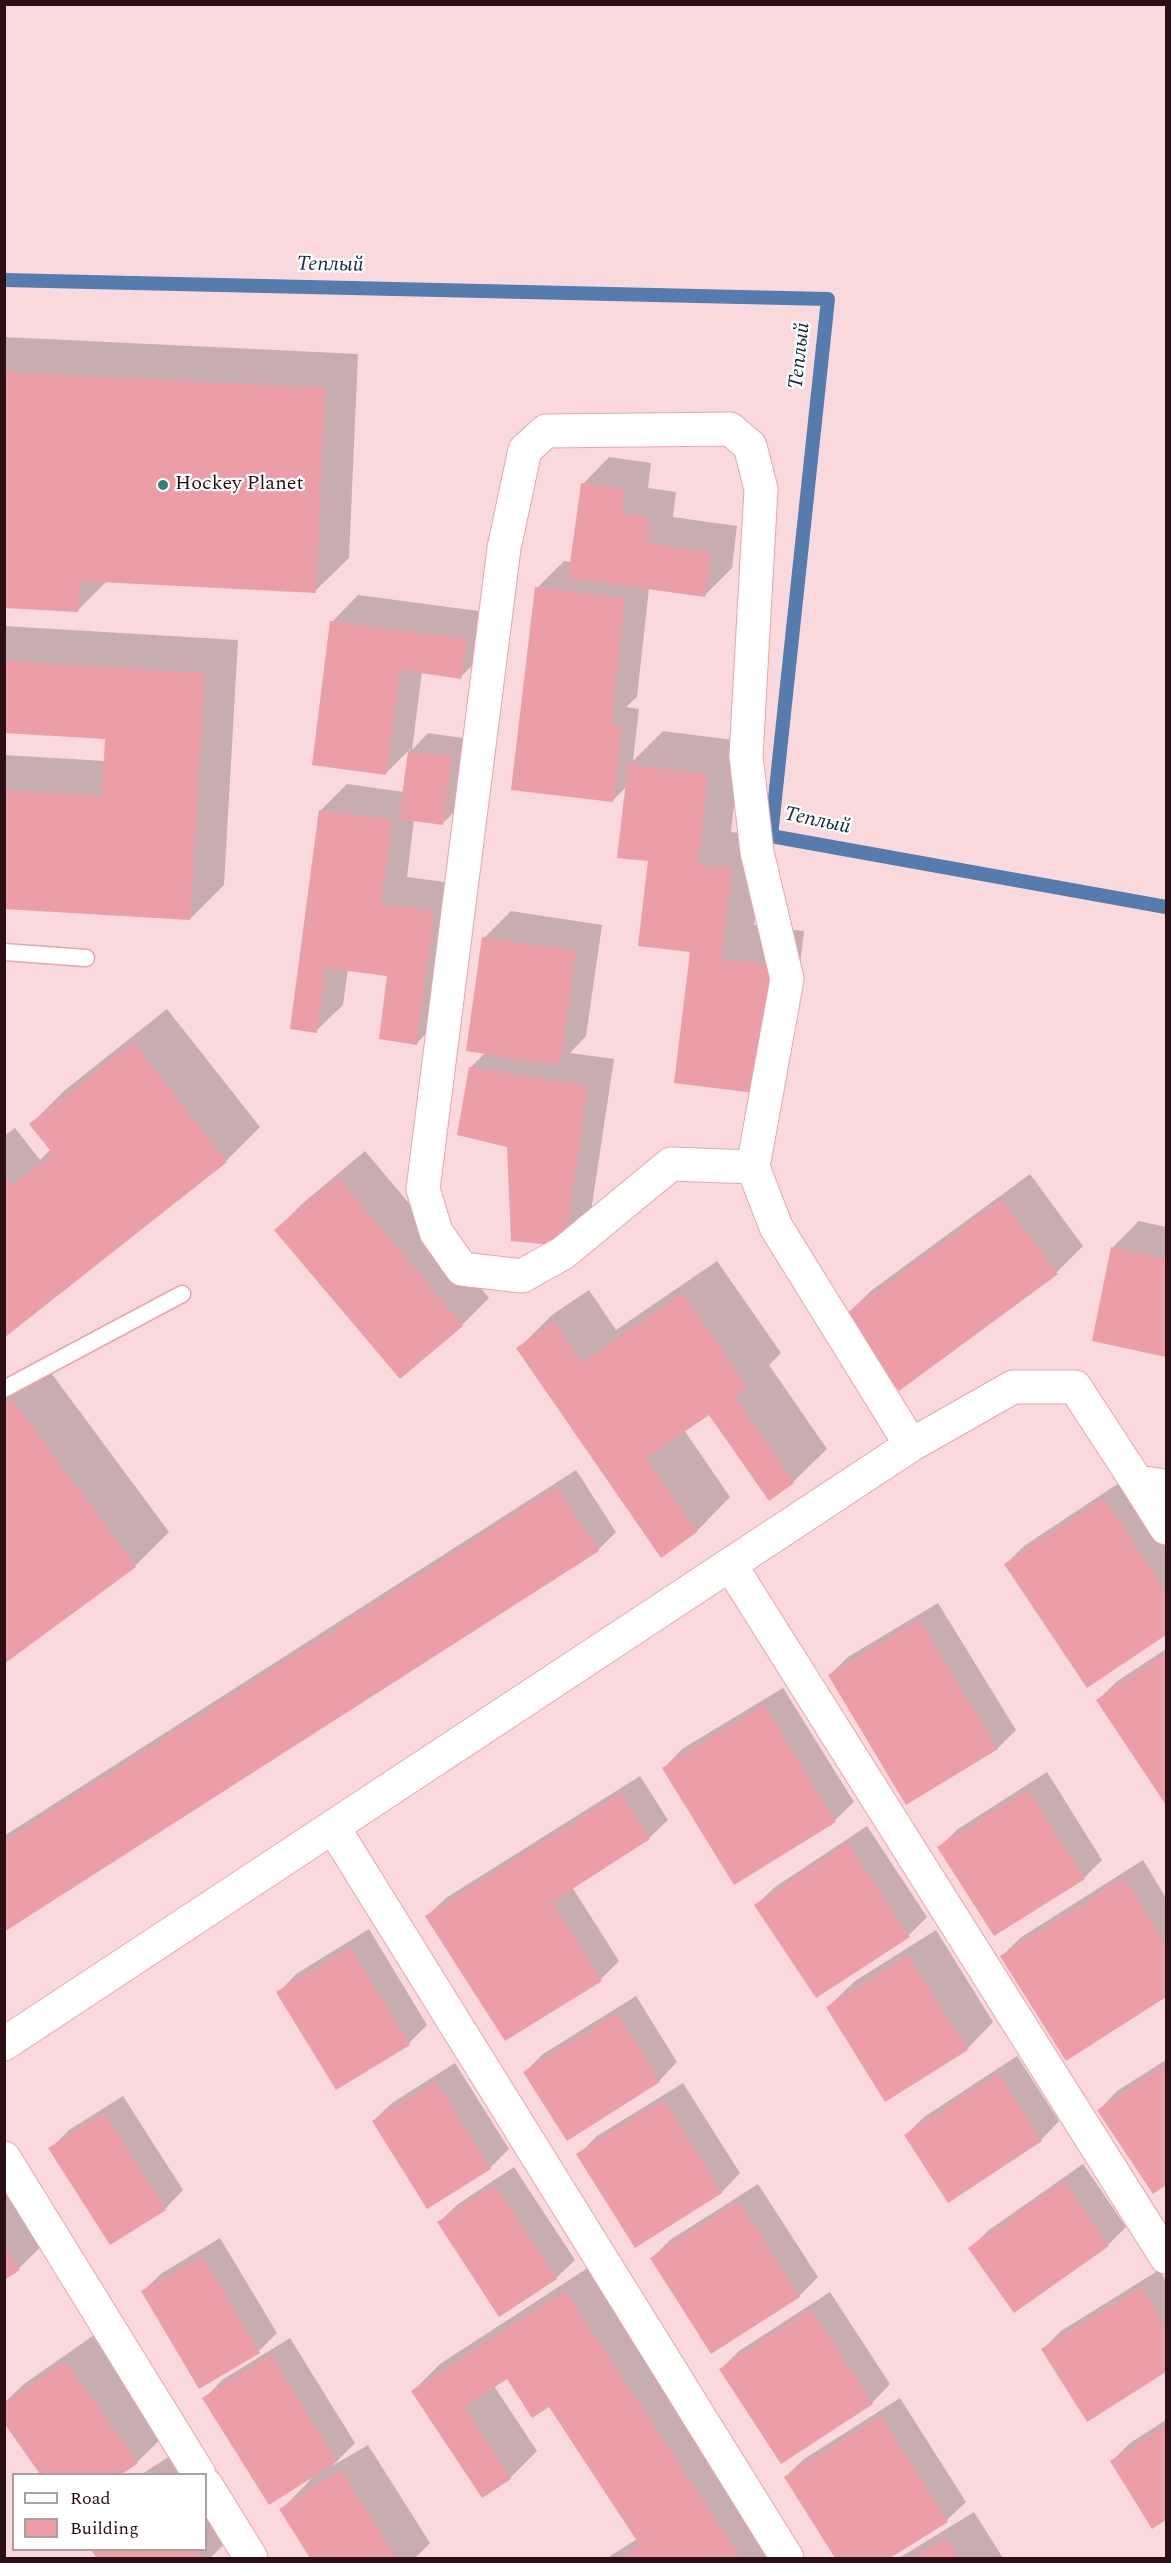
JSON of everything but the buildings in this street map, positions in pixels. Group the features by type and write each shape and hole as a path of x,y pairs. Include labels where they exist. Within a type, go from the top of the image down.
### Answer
{"street":[{"path":"753,1167 672,1164 563,1253 522,1276 462,1269 436,1232 423,1189 504,548 525,450 546,431 730,429 750,446 761,489 746,756 757,852 787,979 753,1167 776,1227 911,1445"},
{"path":"4,2044 911,1445 1013,1387 1075,1387 1152,1484 1167,1528"},
{"path":"731,1566 1167,2257"},
{"path":"333,1827 787,2559"},
{"path":"4,2158 198,2473"},
{"path":"207,2487 251,2559"}],"lane":[{"path":"4,952 86,958"},
{"path":"4,1389 182,1294"}],"waterway":[{"name":"Теплый","path":"4,280 828,299 771,836 1166,907"}],"place":[{"name":"Hockey Planet","path":"163,485"}]}
